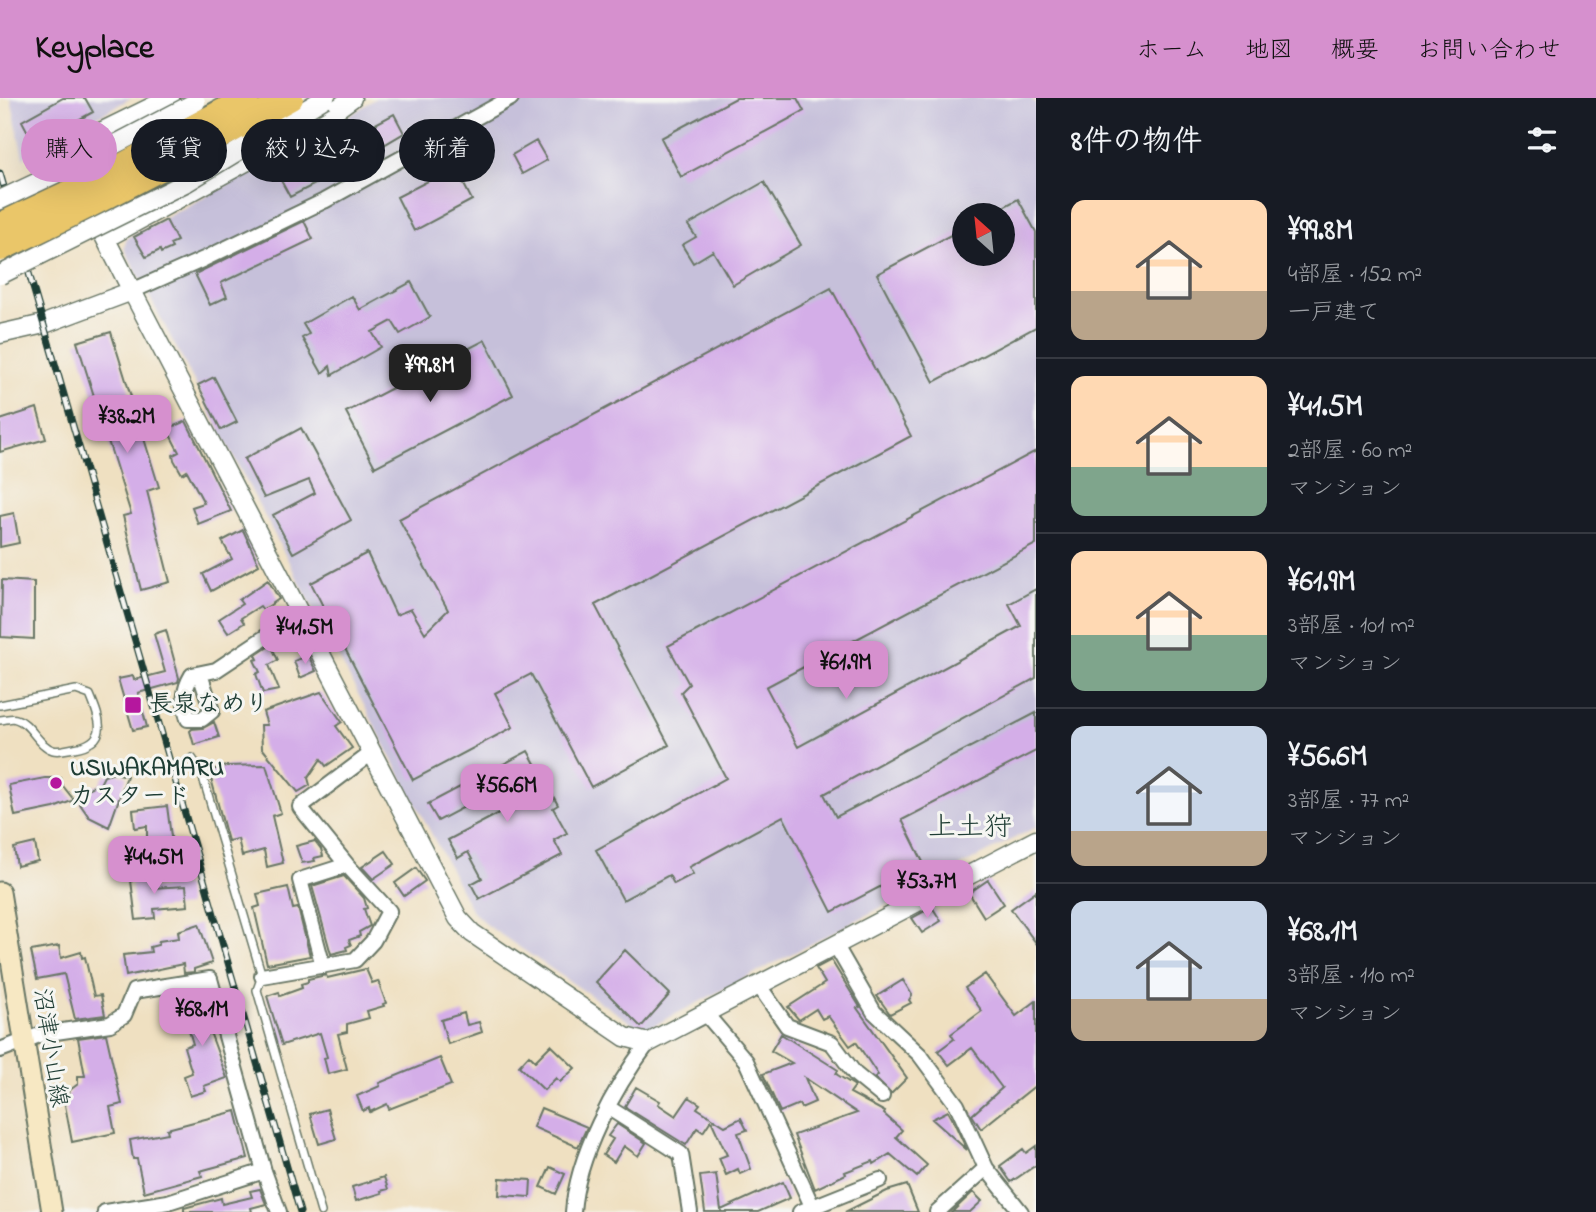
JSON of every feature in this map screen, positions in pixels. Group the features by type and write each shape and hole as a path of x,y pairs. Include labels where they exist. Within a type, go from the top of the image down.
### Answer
{"highway":[{"path":"0,225 95,180 247,98"},
{"path":"227,133 291,98"},
{"path":"0,249 136,182"},
{"path":"0,258 71,222 140,182"}],"main road":[{"name":"沼津小山線","path":"0,892 52,1212"}],"street":[{"path":"170,98 58,153 106,238 458,918 472,933 625,1037 648,1043"},
{"path":"0,275 187,182 325,98"},
{"path":"106,238 319,122 352,98"},
{"path":"0,334 44,324 132,291 204,259 324,201 511,98"},
{"path":"0,200 89,158 200,100"},
{"path":"200,674 216,670 300,614"},
{"path":"262,976 355,960 373,941 389,911 300,807 373,752"},
{"path":"573,1212 575,1188 590,1146 623,1076 648,1043 1036,840"},
{"path":"323,966 300,880 347,865"},
{"path":"836,946 874,1012 920,1055 957,1105 986,1168 1021,1212"},
{"path":"0,1050 42,1034 110,1024 124,1015 134,992 210,979 264,1171 279,1212"},
{"path":"759,986 787,1026 832,1043 855,1074 882,1096"},
{"path":"706,1014 746,1061 806,1209 880,1180"},
{"path":"609,1108 681,1154 690,1212"},
{"path":"937,1212 986,1168"},
{"path":"105,1212 170,1207 264,1171"}],"lane":[{"path":"0,705 76,690 90,695 99,731 95,741 88,746 56,751 45,746 15,718 0,720"},
{"path":"192,758 201,771 262,976 257,990 321,1212"}],"shaded area":[{"path":"11,98 131,98 93,119 21,119 21,148"},
{"path":"376,98 1031,98 1036,104 1036,827 649,1028 633,1024 488,926 472,911 124,248 127,238 241,178 241,182 385,182 385,119 345,119"}],"building":[{"path":"63,98 85,98 93,112 80,119 26,119"},
{"path":"736,98 797,98 804,111 681,177 661,138"},
{"path":"394,114 399,124 399,136 385,144 385,119"},
{"path":"536,141 547,160 522,174 512,155"},
{"path":"282,182 319,182 290,197"},
{"path":"426,182 463,182 472,200 414,231 397,197"},
{"path":"764,182 801,245 733,285 713,251 693,263 682,245 696,237 688,225"},
{"path":"1018,199 1036,232 1036,327 934,382 877,274 952,234 952,266 1015,266 1015,203 1010,203"},
{"path":"166,220 177,241 170,244 172,248 146,257 134,237"},
{"path":"304,221 313,239 221,283 227,297 210,305 195,274"},
{"path":"411,282 430,317 400,334 392,321 372,332 381,347 332,375 330,366 322,373 302,338 309,334 303,324 352,296 360,310"},
{"path":"831,288 911,436 595,605 669,745 591,787 531,674 495,693 513,727 413,780 311,583 367,553 396,615 411,609 425,633 448,610 399,519"},
{"path":"111,332 159,487 147,491 170,582 141,590 123,516 131,514 77,342"},
{"path":"485,340 513,395 375,467 346,412"},
{"path":"214,377 237,422 221,430 198,385"},
{"path":"37,408 46,439 0,452 0,420"},
{"path":"186,421 231,511 198,524 192,507 204,503 187,471 182,474 174,460 173,455 179,452 167,429"},
{"path":"301,428 351,520 293,553 273,515 315,493 309,480 264,498 244,459"},
{"path":"1036,451 1036,544 766,687 798,747 1021,626 1009,604 1036,589 1036,678 824,794 836,817 1036,713 1036,751 902,820 924,864 832,912 783,816 689,867 693,874 674,884 669,875 623,900 596,850 726,778 681,692 689,684 668,646"},
{"path":"14,513 19,543 0,547 0,516"},
{"path":"243,530 259,565 211,591 203,574 232,559 222,541"},
{"path":"2,580 34,582 34,639 1,637"},
{"path":"268,580 279,599 263,610 260,606 241,618 244,623 228,633 219,619 242,604 239,600"},
{"path":"166,630 178,682 138,693 147,727 133,730 118,679 133,676 134,680 165,672 154,634"},
{"path":"271,645 278,660 269,665 279,690 263,693 256,674 260,672 254,660 258,659 256,655"},
{"path":"308,655 316,671 300,678 294,661"},
{"path":"321,692 342,722 336,726 352,748 326,766 321,759 308,778 310,785 298,792 262,748 261,725 267,725 263,712"},
{"path":"214,722 219,737 194,745 190,731"},
{"path":"528,751 558,805 553,808 567,833 554,840 562,855 479,899 471,884 482,878 468,852 458,858 448,840 509,808 498,789 438,821 428,804"},
{"path":"266,765 281,813 272,816 283,863 267,867 264,850 242,856 238,839 228,841 209,771 226,766"},
{"path":"115,773 127,776 109,827 89,817 80,804 85,790 99,786 104,776"},
{"path":"45,778 61,778 63,786 74,800 54,808 15,816 9,785"},
{"path":"167,806 172,844 147,844 147,826 135,828 133,810"},
{"path":"315,841 323,856 314,858 315,861 302,863 296,846"},
{"path":"35,843 38,861 17,866 14,848"},
{"path":"386,851 395,864 373,879 362,867"},
{"path":"416,868 425,881 404,896 395,883"},
{"path":"150,871 152,888 186,886 188,906 154,909 155,918 136,920 130,873"},
{"path":"344,876 364,898 367,908 364,909 370,926 359,932 360,936 349,940 351,945 346,947 347,950 331,954 312,886"},
{"path":"988,880 1004,904 984,917 969,893"},
{"path":"288,887 293,909 298,908 310,956 267,964 254,908 260,906 257,894"},
{"path":"1036,891 1036,943 1011,909"},
{"path":"932,907 941,921 922,933 912,918"},
{"path":"199,924 212,963 194,969 194,972 184,973 183,964 126,976 123,955 151,952 150,947 158,945 159,941 179,938 178,931"},
{"path":"59,946 61,958 81,952 82,958 85,957 94,996 101,995 105,1015 75,1019 64,974 37,979 31,951"},
{"path":"625,950 670,994 641,1027 596,982"},
{"path":"831,960 860,1007 857,1008 907,1078 891,1094 875,1078 878,1075 856,1042 850,1046 828,1016 822,1019 816,1009 799,1020 788,1007 825,983 816,968"},
{"path":"366,969 372,983 378,981 386,1003 367,1011 369,1018 347,1024 347,1032 338,1034 347,1069 328,1074 324,1058 327,1057 320,1033 282,1045 267,996 279,992 280,996 302,988 301,984 308,982 308,979 326,975 327,978"},
{"path":"985,974 1016,1016 1036,1001 1036,1085 981,1129 972,1115 1002,1088 972,1048 949,1065 938,1051 954,1039 951,1034 982,1011 965,988"},
{"path":"903,980 912,995 909,1000 911,1003 890,1014 877,996"},
{"path":"201,990 214,1030 210,1032 227,1078 204,1086 206,1091 190,1096 184,1076 192,1073 184,1047 193,1044 186,1021 195,1018 186,993"},
{"path":"464,1013 467,1025 479,1022 482,1032 448,1044 441,1020"},
{"path":"106,1034 122,1104 110,1107 115,1133 72,1142 65,1105 70,1090 78,1084 78,1076 85,1076 78,1038"},
{"path":"781,1034 838,1070 836,1074 855,1086 850,1093 885,1112 884,1114 902,1130 896,1137 927,1165 917,1177 890,1154 874,1164 873,1161 845,1172 846,1174 815,1189 794,1135 857,1113 805,1078 815,1102 801,1108 799,1104 780,1112 763,1074 792,1063 771,1051"},
{"path":"551,1045 575,1068 560,1082 556,1078 544,1090 519,1066 529,1055 535,1061"},
{"path":"440,1058 451,1085 389,1109 387,1104 370,1112 369,1108 363,1111 357,1096 380,1086 379,1083"},
{"path":"636,1087 660,1101 658,1104 676,1116 689,1097 700,1104 697,1108 725,1126 741,1118 747,1130 738,1133 751,1169 740,1174 738,1169 726,1175 719,1158 727,1155 711,1120 703,1132 697,1128 686,1145 627,1108 625,1106"},
{"path":"541,1108 587,1127 578,1147 533,1127"},
{"path":"327,1109 336,1139 319,1144 310,1114"},
{"path":"236,1111 248,1158 200,1171 202,1176 144,1192 130,1140 168,1133 167,1129"},
{"path":"948,1111 952,1118 967,1150 932,1119"},
{"path":"617,1124 646,1143 638,1156 624,1146 614,1162 603,1155 613,1139 608,1136"},
{"path":"1036,1146 1036,1165 1011,1182 1000,1166 1023,1149 1026,1153"},
{"path":"550,1167 565,1174 556,1194 541,1187"},
{"path":"716,1174 721,1210 783,1182 790,1198 758,1212 705,1212 700,1176"},
{"path":"384,1177 388,1189 356,1201 352,1187"},
{"path":"500,1178 531,1180 530,1197 499,1195"},
{"path":"907,1185 918,1212 845,1212 887,1191"},
{"path":"260,1189 266,1204 251,1208 252,1212 184,1212 184,1208 221,1198 222,1204 252,1197 250,1191"},
{"path":"973,1192 982,1201 970,1212 952,1212"}],"railway":[{"path":"0,173 300,1212"}],"place":[{"name":"長泉なめり","path":"133,705"},
{"name":"USIWAKAMARU カスタード","path":"56,783"}],"district":[{"name":"上土狩","path":"970,828"}]}
